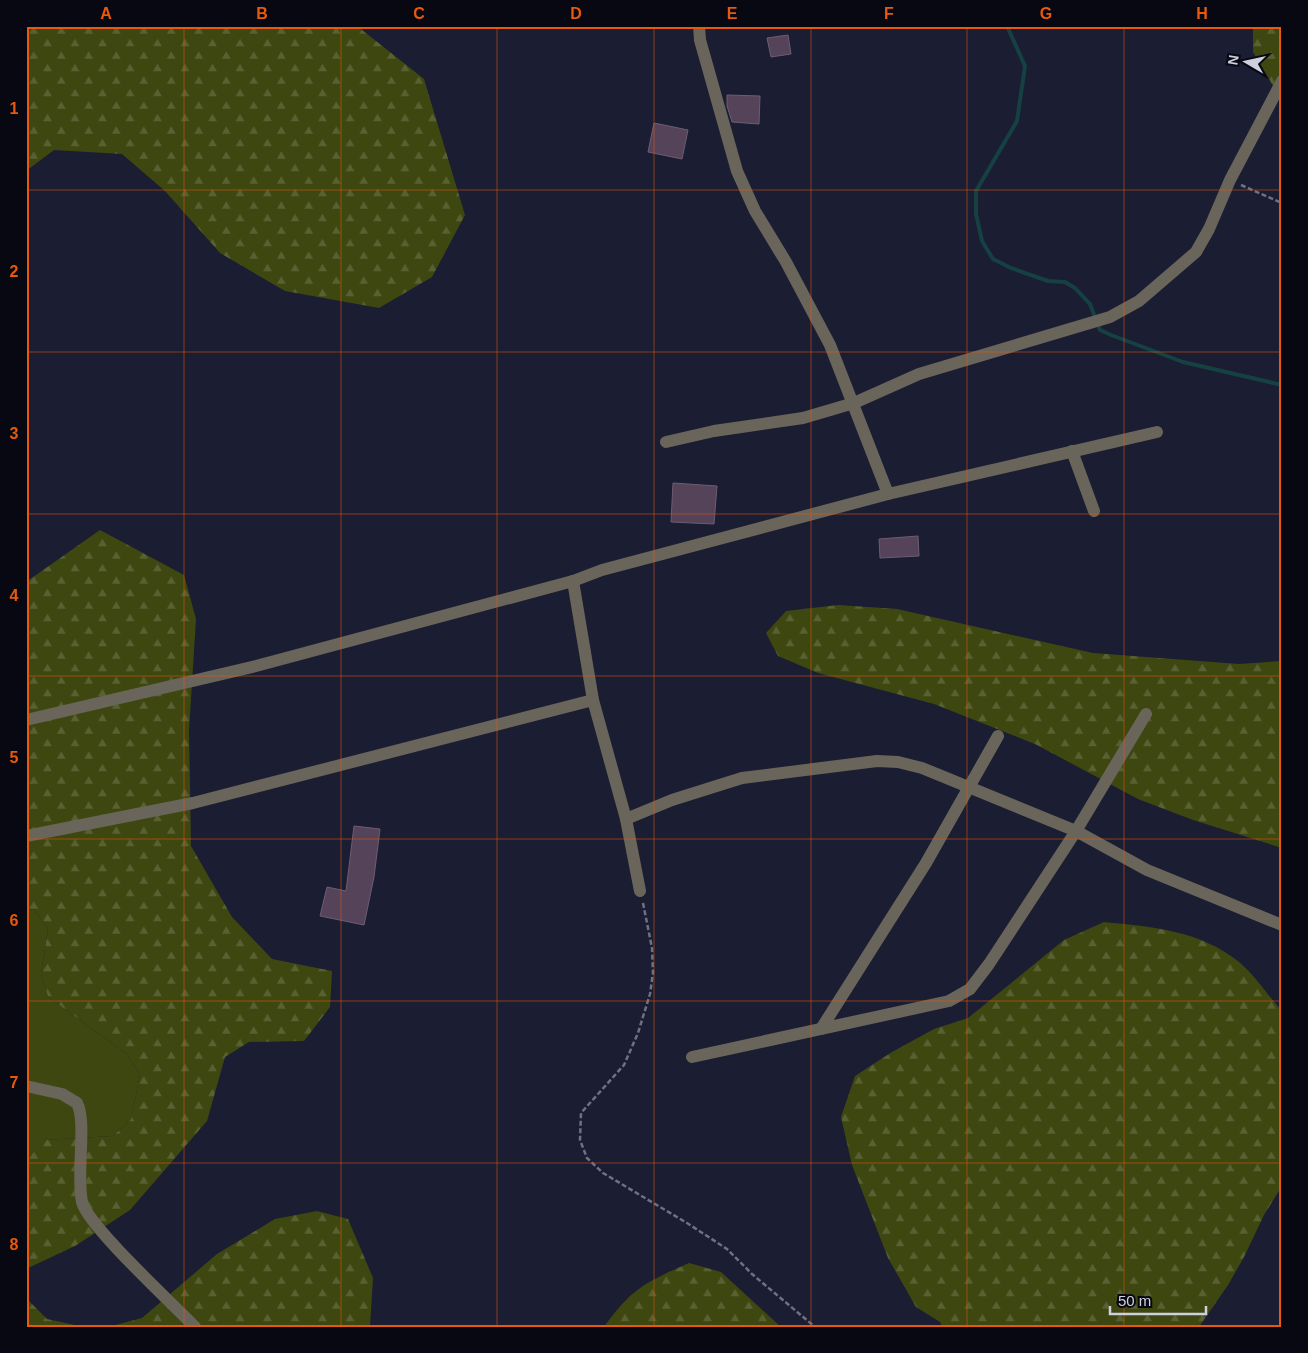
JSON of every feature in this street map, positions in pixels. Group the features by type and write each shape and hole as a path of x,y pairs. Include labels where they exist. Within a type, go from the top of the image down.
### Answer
{"street":[{"path":"699,26 700,40 737,171 755,211 786,262 830,345 888,494"},
{"path":"666,442 714,431 745,428 803,418 854,403 920,374 1110,317 1139,301 1196,252 1209,229 1230,180 1282,81"},
{"path":"26,720 256,666 572,582 602,570 888,494 1157,432"},
{"path":"1072,451 1094,511"},
{"path":"572,582 593,700 626,819 640,891"},
{"path":"26,836 193,803 593,700"},
{"path":"692,1057 949,1001 970,989 989,964 1076,831 1146,714"},
{"path":"821,1029 926,863 998,736"},
{"path":"626,819 672,800 742,778 863,762 898,762 922,768 1076,831 1147,870 1282,926"},
{"path":"26,1086 62,1094 77,1103 82,1117 78,1176 83,1204 107,1238 195,1327"}],"path":[{"path":"1230,180 1282,204"},
{"path":"640,891 652,948 653,973 650,994 638,1033 624,1065 582,1113 580,1140 587,1158 603,1173 727,1249 752,1274 815,1327"}],"green space":[{"path":"26,26 357,26 424,79 465,215 432,277 379,308 285,291 220,253 165,191 122,154 54,150 26,171"},
{"path":"1253,26 1282,26 1282,101 1253,52"},
{"path":"100,530 184,575 196,619 189,730 191,846 232,917 272,959 332,971 330,1007 304,1041 249,1042 225,1057 207,1121 130,1210 75,1246 26,1269 26,1161 44,1140 113,1136 131,1119 140,1075 127,1054 48,997 41,974 48,929 34,909 26,910 26,582"},
{"path":"838,605 897,609 1093,653 1239,664 1282,661 1282,848 1193,820 1138,799 1035,744 934,704 818,673 778,656 766,633 786,611"},
{"path":"34,909 48,929 41,974 48,997 127,1054 140,1075 131,1119 113,1136 45,1140 26,1161 26,910"},
{"path":"1104,922 1158,928 1175,932 1208,943 1224,951 1245,967 1282,1011 1282,1186 1264,1215 1228,1285 1199,1327 942,1327 940,1322 916,1307 888,1258 852,1165 841,1117 855,1076 892,1052 934,1029 968,1018 1064,940"},
{"path":"317,1211 348,1219 373,1278 370,1327 95,1327 112,1326 142,1318 217,1254 275,1219"},
{"path":"689,1263 721,1272 781,1327 604,1327 623,1303 641,1288 651,1281"},
{"path":"26,1298 47,1319 84,1327 26,1327"}],"building":[{"path":"788,35 791,54 771,57 767,38"},
{"path":"727,95 760,96 759,124 732,122 727,106"},
{"path":"654,123 688,130 682,159 648,152"},
{"path":"673,483 717,486 714,524 671,522"},
{"path":"918,536 919,556 880,558 879,539"},
{"path":"354,826 380,829 374,877 364,925 320,916 327,887 346,891"}],"waterway":[{"path":"1007,26 1025,66 1017,121 976,191 976,214 982,241 993,259 1011,268 1048,281 1065,282 1075,288 1090,304 1100,330 1111,335 1183,362 1282,385"}]}
